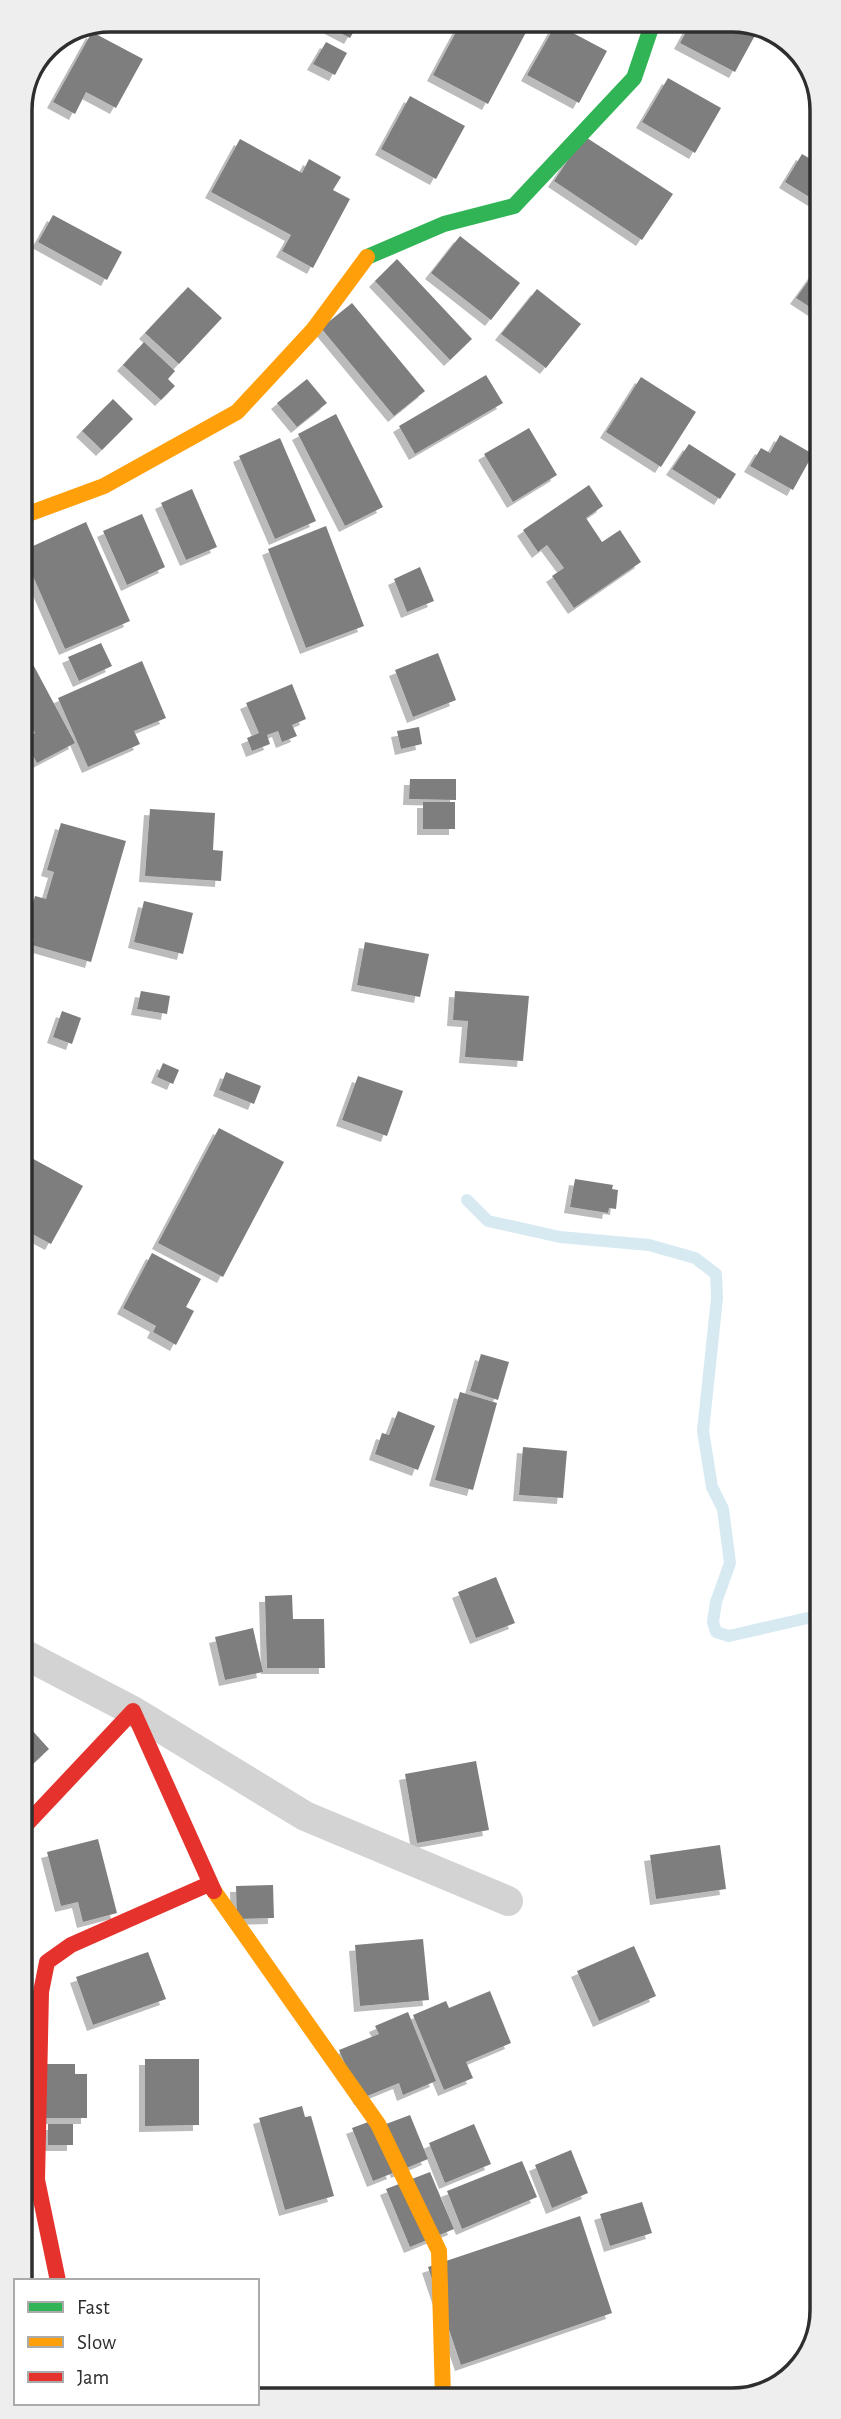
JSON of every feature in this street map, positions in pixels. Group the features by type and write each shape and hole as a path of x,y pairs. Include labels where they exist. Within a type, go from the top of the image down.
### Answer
{"street":[{"path":"32,513 104,486 237,412 313,330 366,257 444,224 514,205 634,78 650,32"},
{"path":"32,1658 134,1711 304,1816 508,1901"},
{"path":"32,1818 134,1711"},
{"path":"134,1711 209,1884 378,2124 439,2251 443,2388"},
{"path":"58,2279 37,2180 41,1992 47,1962 71,1945 209,1884"}],"building":[{"path":"338,32 353,32 350,38"},
{"path":"456,32 526,32 488,104 433,75"},
{"path":"551,32 571,32 607,51 579,103 527,75"},
{"path":"686,32 737,32 755,35 735,72 680,43"},
{"path":"91,34 143,59 116,108 86,92 75,114 53,102"},
{"path":"326,42 347,53 335,75 313,64"},
{"path":"668,78 721,108 695,153 642,122"},
{"path":"410,96 465,126 436,179 381,149"},
{"path":"584,136 673,194 642,240 554,181"},
{"path":"240,139 302,173 309,159 341,177 333,190 350,199 313,268 282,251 291,235 211,192"},
{"path":"802,154 810,159 810,197 785,182"},
{"path":"53,215 122,252 107,280 38,242"},
{"path":"460,236 520,283 491,320 431,273"},
{"path":"397,259 472,339 450,360 375,281"},
{"path":"810,279 810,307 796,298"},
{"path":"188,287 222,318 179,364 145,333"},
{"path":"537,289 581,324 546,368 501,334"},
{"path":"352,303 425,391 394,416 321,328"},
{"path":"144,342 175,371 168,379 175,386 161,400 123,365"},
{"path":"486,375 503,403 415,454 399,426"},
{"path":"641,377 696,412 661,467 606,432"},
{"path":"307,379 327,403 297,427 277,403"},
{"path":"113,399 133,419 102,450 82,431"},
{"path":"336,414 383,507 345,526 298,434"},
{"path":"529,428 557,475 513,502 484,454"},
{"path":"780,435 810,452 810,459 793,490 750,466 761,448 770,453"},
{"path":"280,438 316,521 275,539 239,456"},
{"path":"689,444 736,474 720,499 672,469"},
{"path":"589,485 603,506 586,518 602,542 620,530 641,562 574,608 552,576 564,568 547,545 538,552 523,530"},
{"path":"192,489 217,547 186,560 161,503"},
{"path":"142,514 165,567 127,585 103,531"},
{"path":"86,522 130,621 65,649 32,574 32,546"},
{"path":"326,526 364,626 306,648 268,549"},
{"path":"420,567 434,601 407,612 394,579"},
{"path":"101,643 112,666 79,681 68,657"},
{"path":"438,653 456,700 413,717 395,670"},
{"path":"142,661 166,718 134,731 140,744 88,767 58,698"},
{"path":"32,662 75,743 37,763 32,754 32,735 35,733 32,727"},
{"path":"292,684 306,719 292,725 297,736 282,742 278,731 267,735 270,744 252,751 247,738 259,733 246,703"},
{"path":"419,727 422,744 401,749 397,731"},
{"path":"410,779 456,779 456,800 409,799"},
{"path":"423,802 455,802 455,829 423,829"},
{"path":"150,809 215,813 213,850 223,851 221,881 145,876"},
{"path":"61,823 126,841 91,962 32,945 32,906 35,896 46,899 54,872 47,870"},
{"path":"144,901 193,913 183,954 134,942"},
{"path":"365,942 429,954 420,997 357,985"},
{"path":"141,991 170,996 167,1014 137,1009"},
{"path":"455,991 529,996 523,1061 465,1057 468,1021 453,1020"},
{"path":"62,1011 81,1018 72,1044 53,1037"},
{"path":"163,1063 179,1070 173,1084 157,1077"},
{"path":"226,1072 261,1086 254,1104 219,1090"},
{"path":"358,1076 403,1091 387,1136 342,1120"},
{"path":"219,1128 284,1162 223,1277 158,1243"},
{"path":"32,1158 83,1186 51,1244 32,1234"},
{"path":"575,1179 613,1185 612,1189 618,1190 616,1209 609,1208 608,1213 570,1207"},
{"path":"152,1253 201,1279 186,1307 194,1311 176,1345 153,1332 156,1326 123,1308"},
{"path":"481,1354 509,1362 498,1400 470,1391"},
{"path":"460,1392 497,1403 473,1490 435,1480"},
{"path":"398,1411 435,1426 418,1470 375,1454 382,1433 389,1435"},
{"path":"523,1447 567,1451 563,1498 519,1495"},
{"path":"496,1577 515,1623 476,1638 458,1592"},
{"path":"292,1595 293,1619 324,1619 325,1668 267,1668 265,1596"},
{"path":"253,1628 263,1672 225,1680 215,1637"},
{"path":"32,1730 49,1749 32,1765"},
{"path":"476,1761 489,1830 417,1843 405,1774"},
{"path":"98,1839 117,1913 83,1922 78,1902 61,1906 47,1852"},
{"path":"720,1845 726,1889 656,1899 650,1855"},
{"path":"273,1885 274,1918 237,1919 236,1886"},
{"path":"423,1939 429,2000 360,2006 355,1945"},
{"path":"634,1946 656,1996 599,2021 577,1971"},
{"path":"148,1952 166,1999 93,2025 76,1977"},
{"path":"490,1991 511,2043 466,2062 473,2078 444,2090 413,2015 446,2001 449,2008"},
{"path":"408,2012 436,2081 403,2095 399,2083 360,2099 339,2050 379,2034 375,2026"},
{"path":"145,2059 199,2059 199,2125 145,2126"},
{"path":"37,2064 75,2064 75,2074 87,2074 87,2118 32,2118 32,2086"},
{"path":"302,2106 305,2117 311,2116 334,2196 285,2210 259,2118"},
{"path":"410,2115 428,2159 397,2172 378,2127"},
{"path":"371,2121 393,2173 373,2181 352,2128"},
{"path":"48,2124 73,2124 73,2145 48,2145"},
{"path":"474,2124 491,2164 445,2183 429,2143"},
{"path":"571,2150 588,2193 552,2208 535,2165"},
{"path":"522,2161 537,2197 462,2229 447,2191"},
{"path":"430,2172 454,2229 410,2247 386,2189"},
{"path":"642,2202 652,2233 610,2246 600,2214"},
{"path":"580,2216 612,2313 461,2365 428,2267"}],"waterway":[{"path":"467,1200 488,1221 560,1237 649,1245 695,1258 716,1274 717,1298 703,1431 712,1487 723,1509 730,1563 716,1602 713,1622 716,1632 729,1636 810,1618"}],"traffic: fast":[{"path":"367,257 444,224 514,206 634,78 650,32"}],"traffic: slow":[{"path":"32,513 104,486 237,412 313,330 367,257"},
{"path":"214,1891 378,2124 439,2251 443,2388"}],"traffic: jam":[{"path":"32,1818 133,1711 214,1891"},
{"path":"58,2279 37,2180 41,1992 47,1962 71,1945 209,1884"}]}
